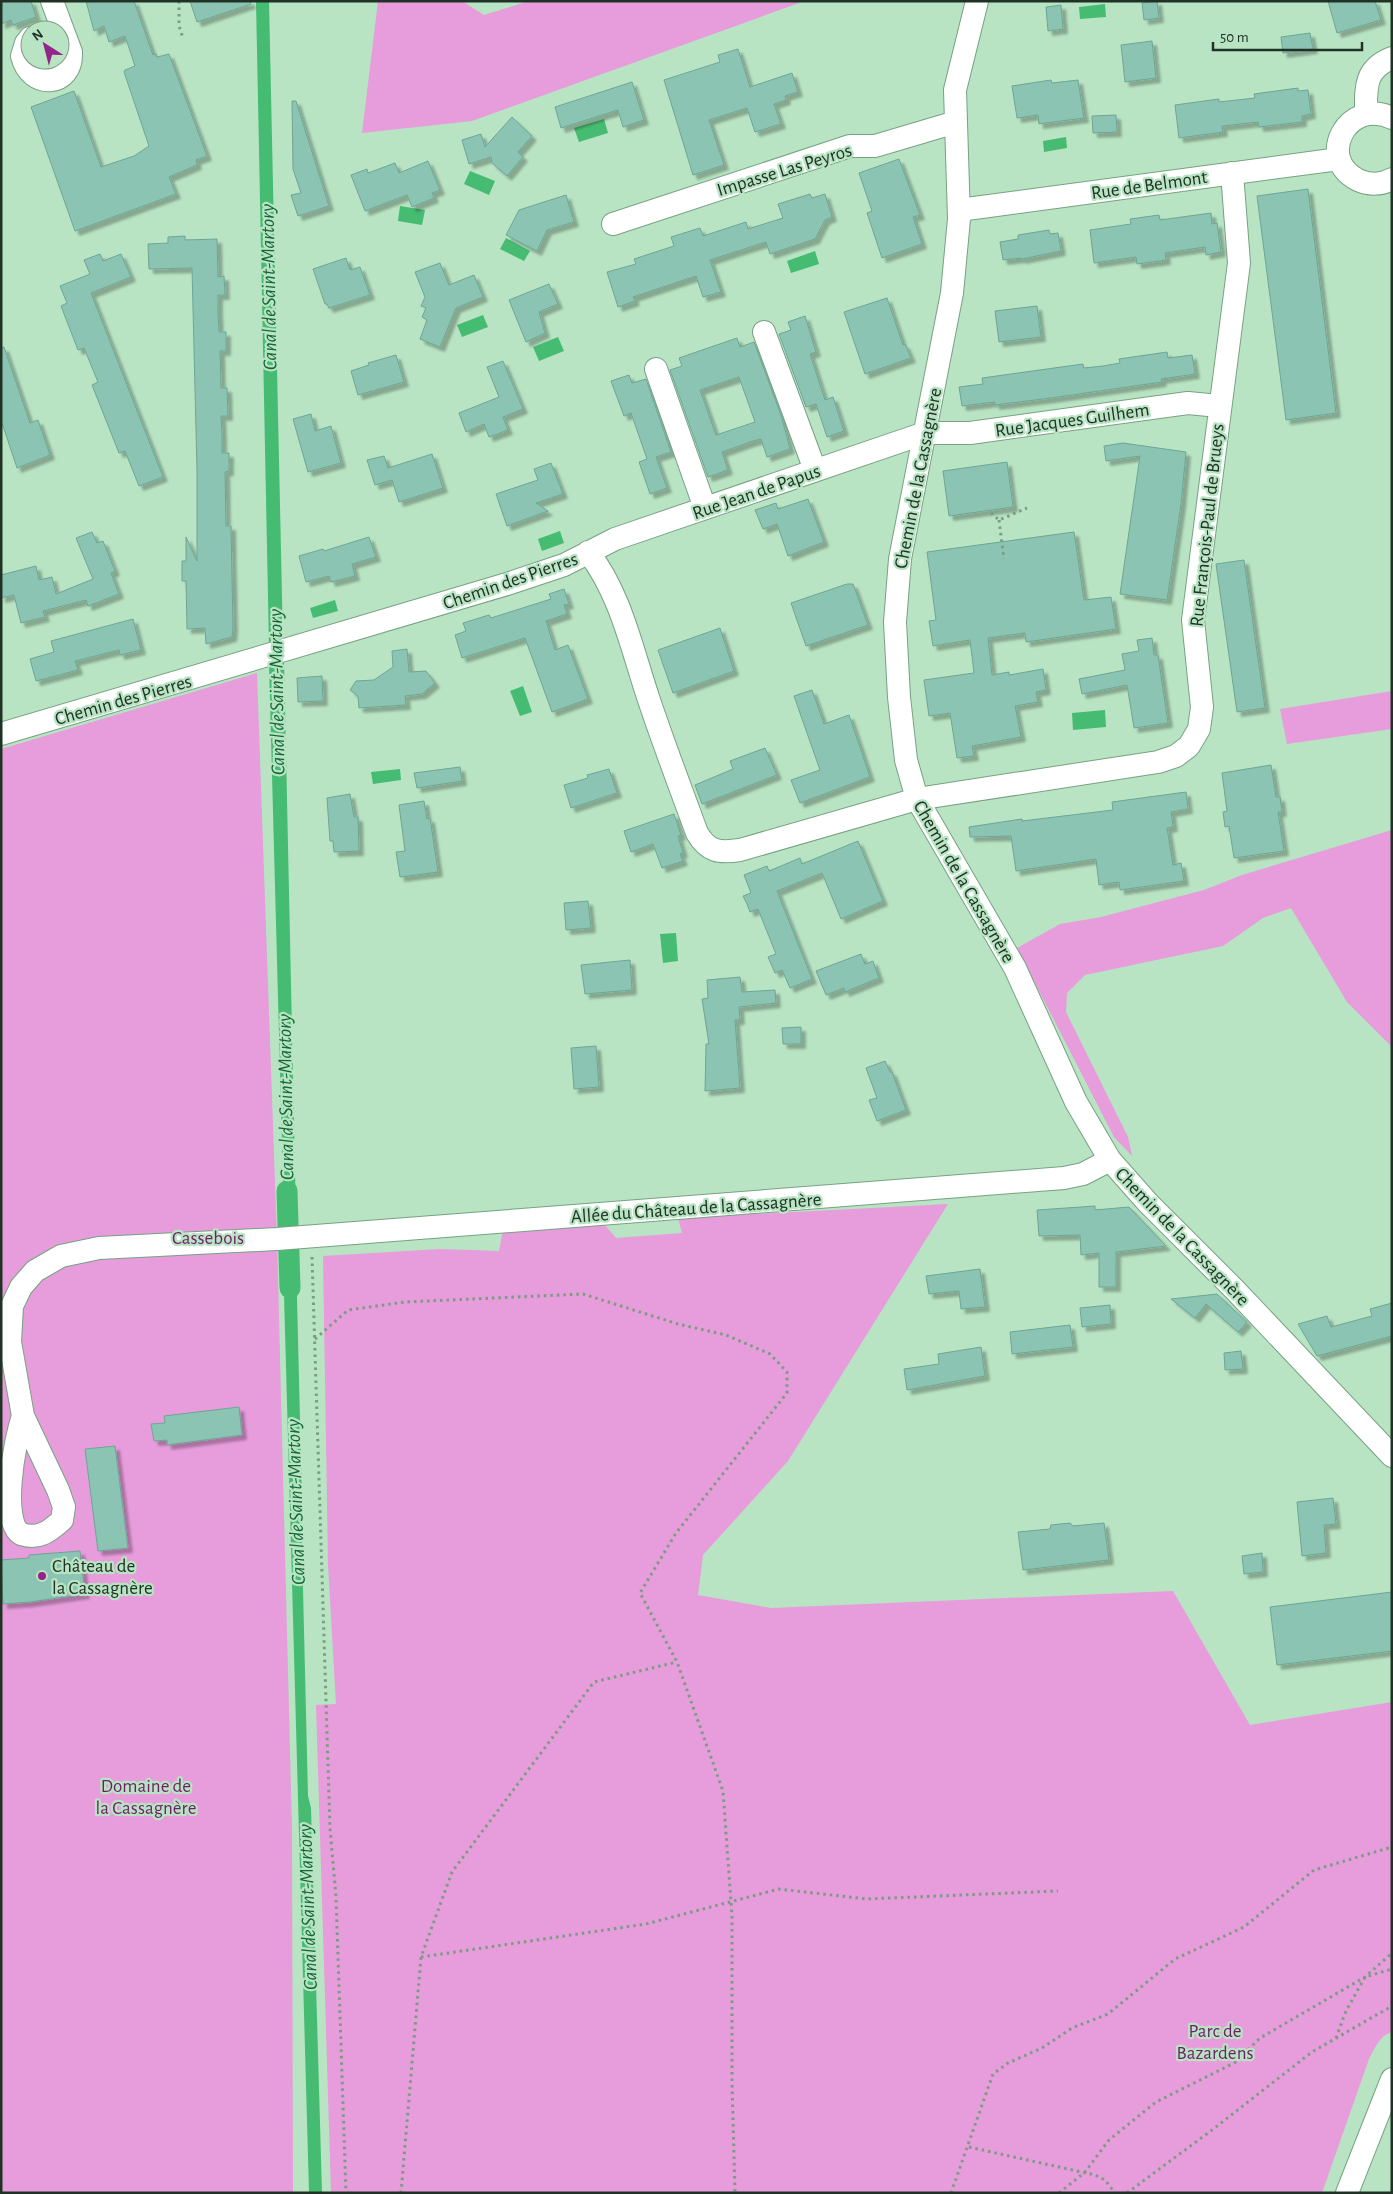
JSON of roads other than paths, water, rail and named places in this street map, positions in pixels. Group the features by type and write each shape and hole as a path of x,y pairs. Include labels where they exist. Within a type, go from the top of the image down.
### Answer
{"street":[{"path":"52,1 54,20"},
{"name":"Chemin de la Cassagnère","path":"977,1 955,90 959,210 952,293 900,559 895,622 899,697 906,760 917,799 1015,968 1076,1102 1110,1160 1148,1203 1235,1290 1392,1456"},
{"path":"1366,114 1366,85 1370,75 1380,62 1392,58"},
{"path":"29,70 36,77 44,80 54,80 67,70"},
{"path":"1392,118 1382,114 1366,114 1356,118 1342,131 1338,149 1339,159 1351,176 1364,183 1373,184 1392,179"},
{"name":"Impasse Las Peyros","path":"613,224 850,146 876,146 956,122"},
{"name":"Rue de Belmont","path":"959,210 1339,159"},
{"name":"Rue François-Paul de Brueys","path":"917,799 1158,762 1176,756 1189,746 1199,729 1202,707 1193,620 1219,406 1228,354 1239,263 1232,174"},
{"path":"764,332 814,470"},
{"path":"656,369 705,508"},
{"name":"Rue Jacques Guilhem","path":"925,433 970,433 1188,403 1219,406"},
{"name":"Rue Jean de Papus","path":"588,552 616,538 925,433"},
{"name":"Chemin des Pierres","path":"1,734 507,584 564,565 588,552 607,578 659,732 697,833 707,847 717,852 740,850 917,799"},
{"name":"Allée du Château de la Cassagnère","path":"23,1416 10,1342 12,1306 21,1287 35,1271 61,1256 99,1248 277,1239 1064,1178 1083,1174 1110,1160"},
{"path":"23,1416 58,1490 64,1507 62,1520 48,1532 33,1537 19,1534 8,1525 1,1509 3,1490 23,1416"},
{"path":"1347,2193 1392,2079"}],"water":[{"path":"256,1 269,1 283,643 269,647"},
{"path":"1105,4 1106,17 1080,19 1079,7"},
{"path":"604,119 608,133 579,142 574,128"},
{"path":"1066,137 1067,148 1044,152 1043,141"},
{"path":"470,171 495,181 489,195 464,184"},
{"path":"400,206 425,210 422,225 398,221"},
{"path":"506,238 530,251 524,261 500,249"},
{"path":"815,251 819,264 791,273 787,261"},
{"path":"483,315 488,327 462,337 457,325"},
{"path":"558,337 564,351 539,361 533,347"},
{"path":"560,531 564,543 542,551 538,539"},
{"path":"335,600 338,611 313,618 310,608"},
{"path":"284,660 296,1217 284,1219 269,664"},
{"path":"523,686 532,712 520,716 510,691"},
{"path":"1105,710 1106,727 1073,730 1072,713"},
{"path":"400,769 401,780 373,784 371,772"},
{"path":"676,933 678,961 663,963 660,934"},
{"path":"296,1258 302,1500 299,1500 298,1505 301,1506 308,1796 311,1808 322,2193 309,2193 283,1259"}],"waterway":[{"name":"Canal de Saint-Martory","path":"287,1191 290,1288"}],"place":[{"name":"Château de la Cassagnère","path":"42,1576"}],"park label":[{"name":"Cassebois","path":"208,1237"},
{"name":"Domaine de la Cassagnère","path":"146,1796"},
{"name":"Parc de Bazardens","path":"1215,2041"}]}
